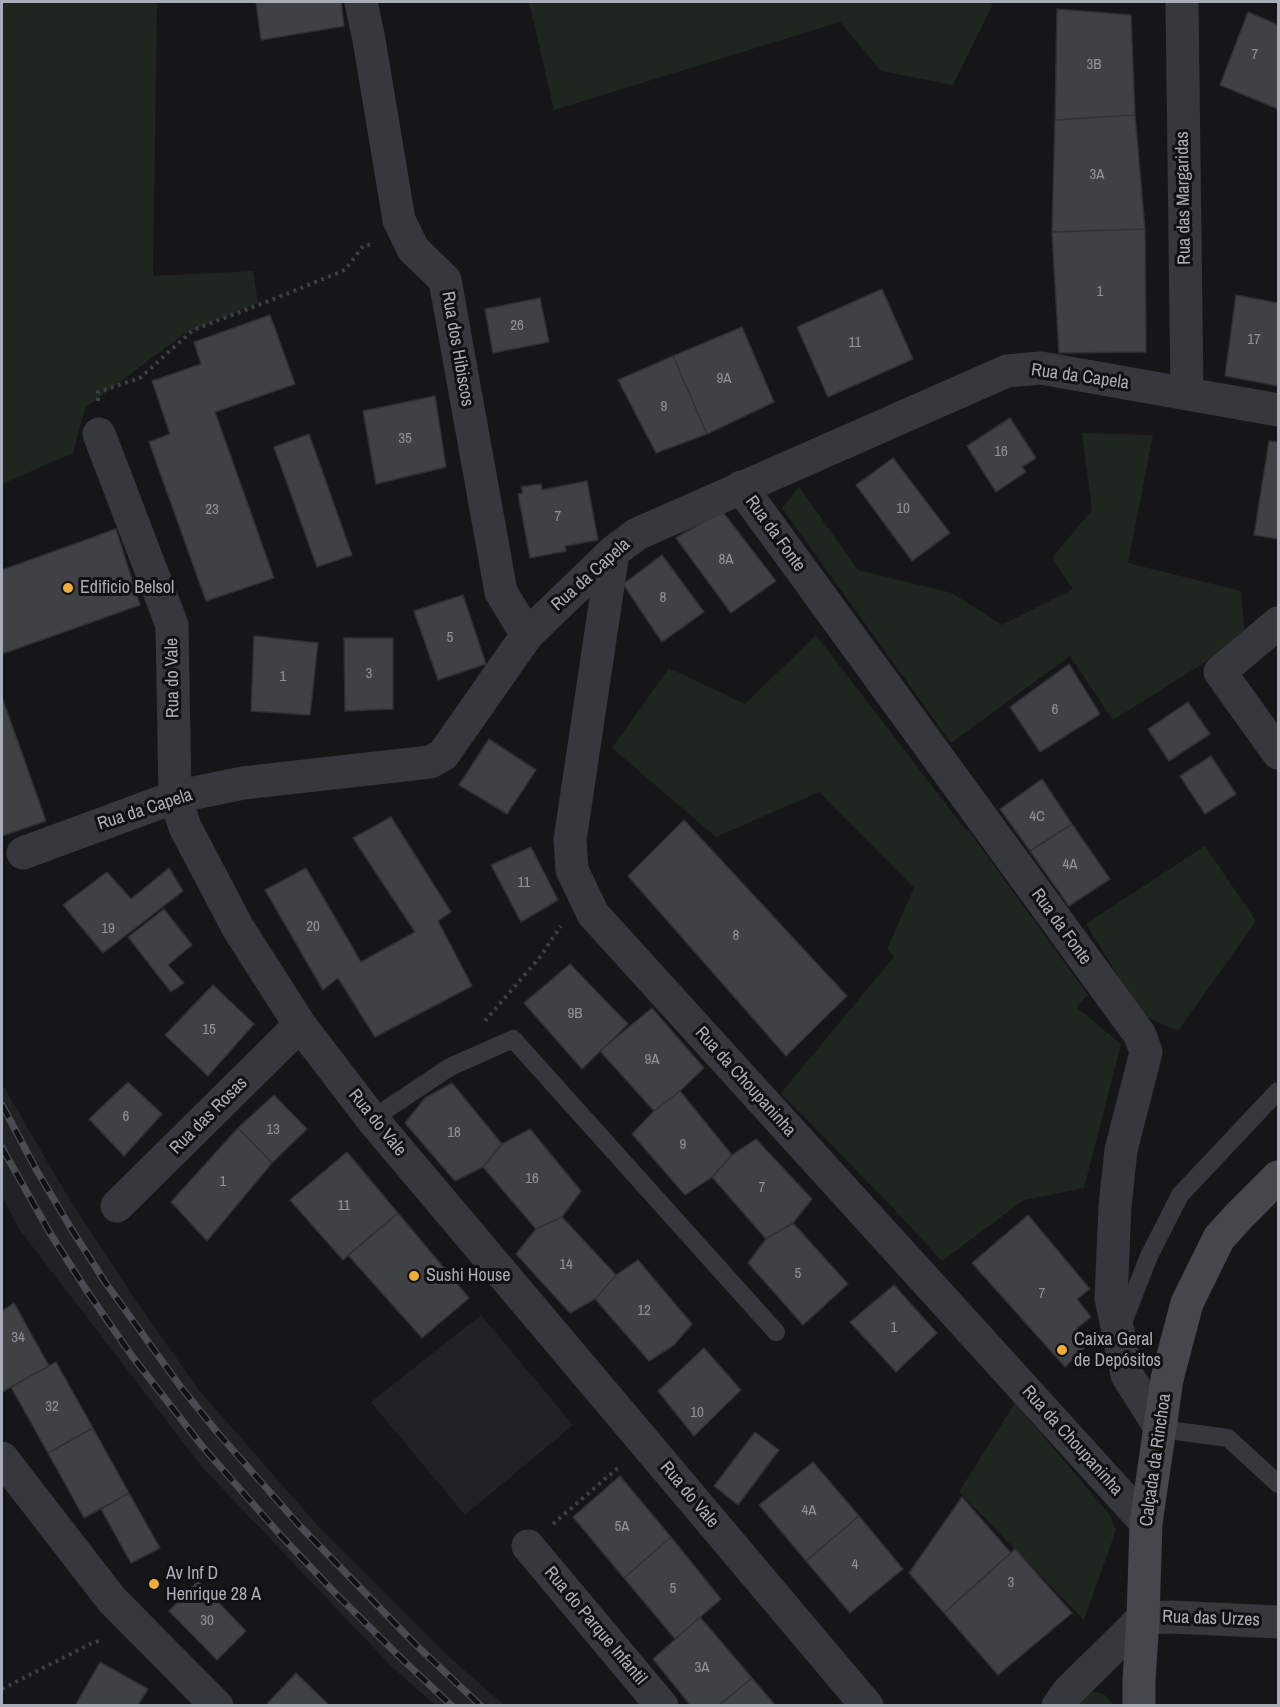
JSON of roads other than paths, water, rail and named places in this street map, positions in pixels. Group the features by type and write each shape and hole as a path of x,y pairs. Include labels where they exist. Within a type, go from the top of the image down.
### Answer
{"street":[{"name":"Rua dos Hibiscos","path":"361,2 399,220 413,249 445,280 501,592 527,635"},
{"name":"Rua das Margaridas","path":"1182,2 1187,394"},
{"name":"Rua da Capela","path":"23,853 175,797 243,783 430,762 443,756 527,635 613,552 637,534 1007,371 1041,368 1278,410"},
{"name":"Rua do Vale","path":"99,434 172,625 175,797 185,827 238,928 300,1025 372,1119 867,1706"},
{"name":"Rua da Fonte","path":"741,487 1140,1035 1146,1052 1121,1150 1115,1206 1111,1298 1127,1375 1161,1429"},
{"name":"Rua da Choupaninha","path":"613,552 570,840 572,870 593,914 1146,1523"},
{"path":"1278,623 1220,672 1278,753"},
{"name":"Rua das Rosas","path":"117,1206 300,1025"},
{"name":"Calçada da Rinchoa","path":"1139,1706 1146,1523 1167,1379 1187,1303 1219,1238 1278,1177"},
{"path":"2,1458 112,1600 217,1706"},
{"name":"Rua do Parque Infantil","path":"528,1546 662,1706"},
{"name":"Rua das Urzes","path":"1143,1618 1171,1617 1278,1622"},
{"path":"1058,1706 1068,1692 1143,1618"}],"lane":[{"path":"372,1119 450,1067 513,1039 776,1332"},
{"path":"1118,1332 1149,1256 1180,1195 1278,1091"},
{"path":"1161,1429 1228,1438 1278,1484"}],"railway":[{"path":"2,1105 72,1230 105,1282 180,1386 298,1524 416,1645 481,1706"},
{"path":"2,1148 50,1233 87,1291 132,1356 202,1446 337,1595 452,1706"}],"place":[{"name":"Edificio Belsol","path":"68,588"},
{"name":"Sushi House","path":"414,1276"},
{"name":"Caixa Geral de Depósitos","path":"1062,1350"},
{"name":"Av Inf D Henrique 28 A","path":"154,1584"}]}
